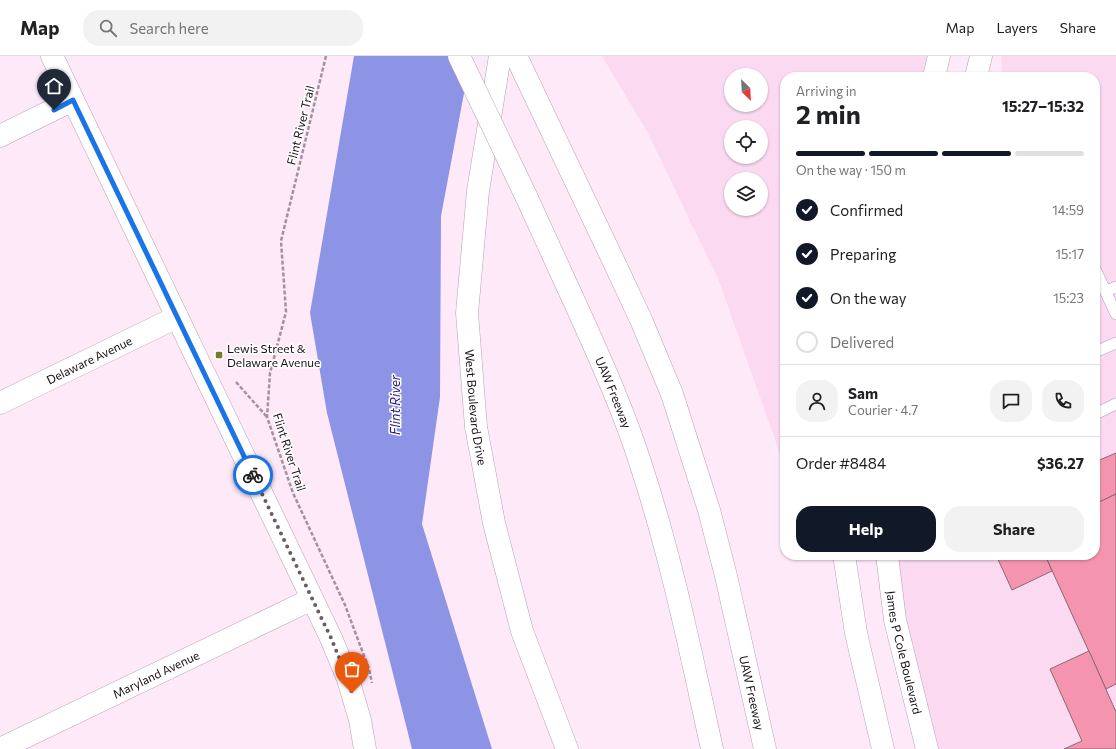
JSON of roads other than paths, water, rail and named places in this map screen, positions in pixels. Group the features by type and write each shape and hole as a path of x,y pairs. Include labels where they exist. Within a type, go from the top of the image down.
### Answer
{"main road":[{"path":"52,56 331,638 348,679 360,720 365,749"},
{"name":"UAW Freeway","path":"459,56 526,196 603,364 627,424 657,517 676,590 712,749"},
{"name":"West Boulevard Drive","path":"500,56 478,191 466,313 476,427 494,524 522,631 567,749"},
{"name":"UAW Freeway","path":"516,56 639,315 672,394 709,510 726,576 765,749"},
{"path":"935,72 938,56"},
{"path":"977,72 981,56"},
{"path":"0,136 73,100"},
{"name":"Delaware Avenue","path":"0,403 177,317"},
{"path":"845,560 856,633 883,749"},
{"name":"James P Cole Boulevard","path":"888,560 895,620 927,749"},
{"name":"Maryland Avenue","path":"0,749 312,599"}],"lane":[{"path":"1100,276 1111,289 1116,314"},
{"path":"1100,350 1116,343"},
{"path":"1100,412 1116,404"}],"water":[{"name":"Flint River","path":"354,56 471,56 441,216 440,397 422,524 492,749 412,749 327,413 310,313"}],"place":[{"name":"Lewis Street & Delaware Avenue","path":"219,355"}]}
